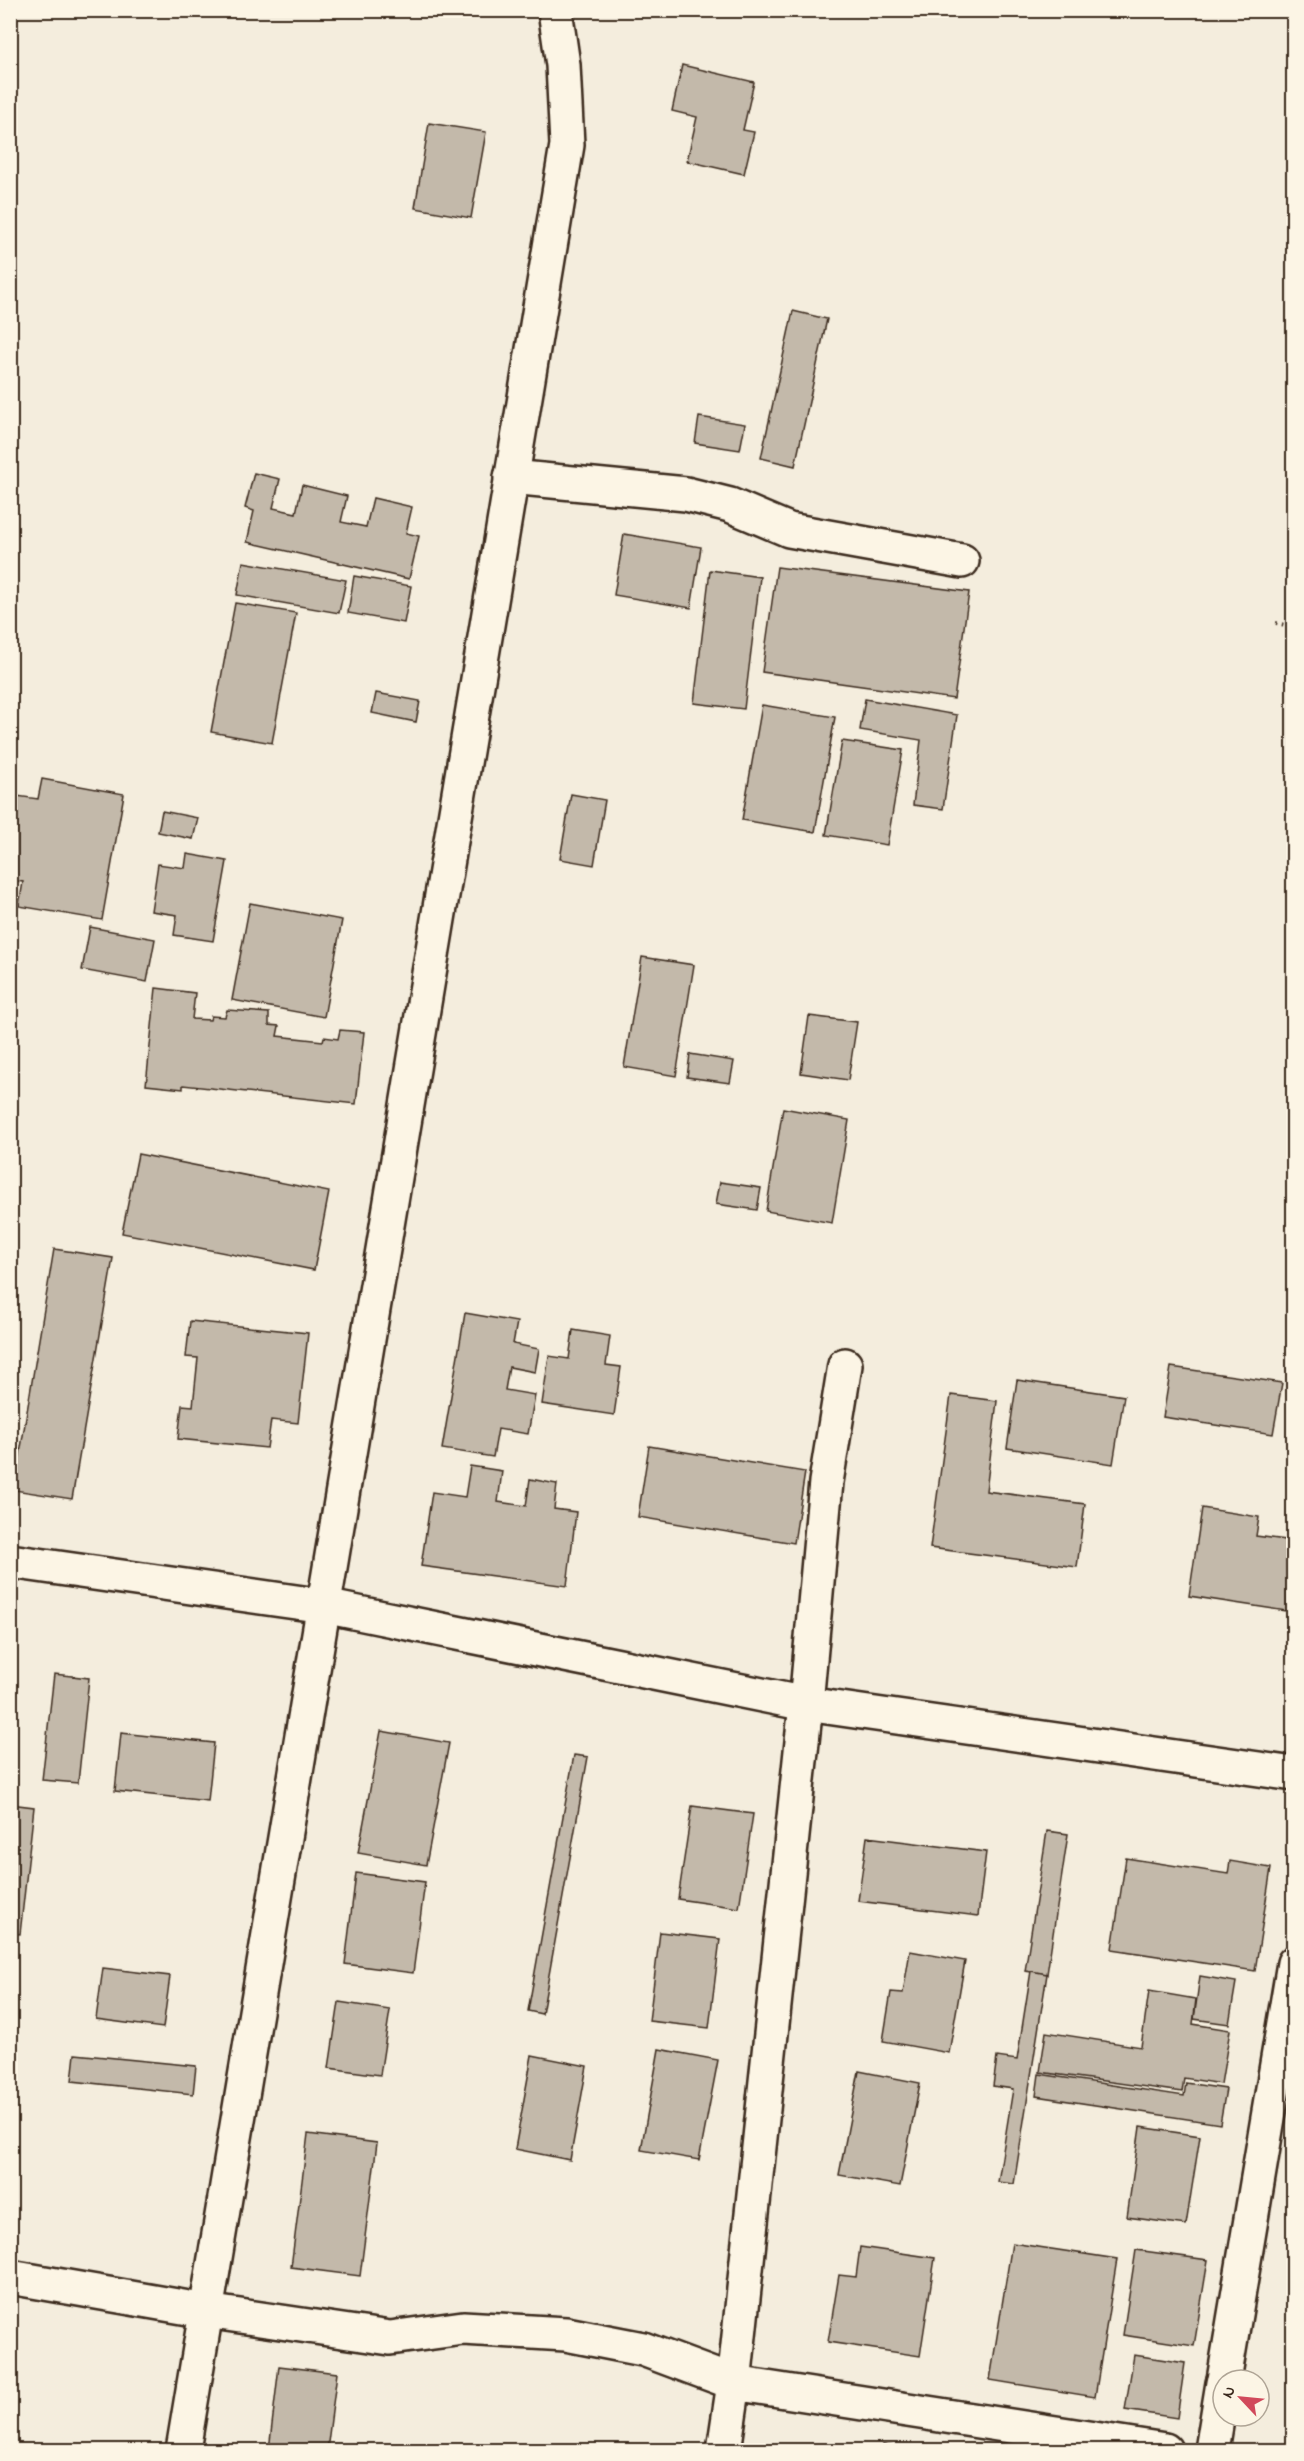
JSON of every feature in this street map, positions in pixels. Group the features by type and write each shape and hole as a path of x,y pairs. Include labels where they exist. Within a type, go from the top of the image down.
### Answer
{"street":[{"path":"183,2451 567,145 563,64 555,10"},
{"path":"511,477 686,494 730,505 789,530 962,561"},
{"path":"724,2451 734,2383 806,1704 826,1482 845,1365"},
{"path":"10,1561 324,1606 806,1704 1293,1774"},
{"path":"1225,2368 1293,1963"},
{"path":"10,2277 206,2312 390,2338 463,2328 566,2334 643,2349 734,2383 1165,2451"},
{"path":"1212,2451 1216,2428"}],"path":[{"path":"1276,623 1293,627"}],"building":[{"path":"682,65 754,82 743,130 754,132 744,174 687,161 697,117 672,111"},
{"path":"429,123 486,132 471,218 415,208"},
{"path":"793,311 827,319 795,466 761,458"},
{"path":"699,417 745,424 740,450 695,443"},
{"path":"254,473 280,479 273,508 296,513 302,485 347,496 341,522 366,527 373,498 412,507 406,533 419,536 409,579 247,542 254,511 245,508"},
{"path":"624,534 701,547 691,608 614,595"},
{"path":"243,562 346,580 339,613 237,595"},
{"path":"777,567 969,592 954,699 762,672"},
{"path":"710,570 760,577 744,709 694,703"},
{"path":"354,576 411,586 404,623 348,613"},
{"path":"235,603 296,613 272,743 211,732"},
{"path":"376,693 420,701 416,722 372,713"},
{"path":"865,699 957,715 943,809 913,805 921,740 860,730"},
{"path":"762,705 835,717 815,832 742,820"},
{"path":"842,741 903,750 887,845 826,835"},
{"path":"42,779 124,794 102,920 19,906 23,882 10,880 10,795 38,799"},
{"path":"571,794 605,800 594,865 560,859"},
{"path":"162,811 198,818 193,839 158,832"},
{"path":"187,854 227,861 213,941 174,935 177,915 151,911 158,864 185,868"},
{"path":"250,903 342,920 324,1017 232,1000"},
{"path":"90,927 155,939 147,982 82,970"},
{"path":"642,957 694,965 676,1076 624,1067"},
{"path":"156,988 195,993 192,1019 210,1020 211,1016 225,1017 227,1010 269,1013 269,1025 279,1026 277,1036 323,1041 324,1037 338,1039 340,1030 364,1032 356,1104 183,1085 183,1089 146,1085"},
{"path":"809,1016 857,1022 848,1080 801,1073"},
{"path":"690,1054 734,1061 730,1083 687,1077"},
{"path":"783,1108 849,1120 832,1223 766,1211"},
{"path":"138,1154 329,1192 314,1270 122,1233"},
{"path":"720,1182 761,1188 757,1210 716,1204"},
{"path":"54,1249 113,1258 72,1499 14,1490"},
{"path":"465,1313 517,1322 513,1344 539,1349 535,1372 509,1367 505,1390 535,1395 528,1434 498,1429 493,1457 442,1449"},
{"path":"190,1321 308,1333 298,1423 271,1420 267,1448 178,1439 182,1405 193,1406 198,1358 186,1357"},
{"path":"573,1330 610,1336 606,1365 621,1367 614,1415 542,1404 549,1356 569,1359"},
{"path":"1171,1367 1282,1383 1273,1434 1163,1417"},
{"path":"1017,1380 1124,1396 1113,1464 1007,1448"},
{"path":"951,1395 997,1401 986,1491 1085,1504 1077,1567 930,1548"},
{"path":"649,1446 805,1472 794,1543 638,1517"},
{"path":"470,1466 502,1471 498,1502 526,1506 530,1479 557,1484 554,1509 576,1512 567,1586 421,1566 432,1492 465,1497"},
{"path":"1202,1508 1259,1517 1256,1536 1294,1541 1293,1612 1189,1596"},
{"path":"54,1674 89,1678 78,1783 42,1780"},
{"path":"381,1731 449,1743 426,1865 358,1853"},
{"path":"121,1733 214,1743 208,1801 115,1791"},
{"path":"574,1755 588,1757 542,2014 528,2011"},
{"path":"10,1804 34,1807 20,1934 10,1933"},
{"path":"692,1806 753,1814 739,1908 678,1899"},
{"path":"1047,1831 1068,1834 1047,1974 1025,1971"},
{"path":"867,1837 986,1852 978,1916 858,1901"},
{"path":"1126,1858 1228,1874 1230,1861 1271,1868 1255,1971 1112,1949"},
{"path":"356,1873 425,1882 413,1973 345,1964"},
{"path":"660,1932 720,1939 709,2028 649,2021"},
{"path":"910,1951 965,1961 949,2053 883,2041 891,1992 903,1993"},
{"path":"103,1968 170,1976 163,2028 96,2019"},
{"path":"1031,1971 1047,1974 1014,2184 998,2182 1013,2089 993,2086 997,2057 1017,2060"},
{"path":"1200,1976 1236,1982 1229,2024 1194,2019"},
{"path":"1149,1991 1196,1999 1193,2024 1230,2030 1221,2084 1184,2078 1182,2092 1040,2072 1046,2032 1141,2047"},
{"path":"339,2002 390,2010 380,2075 329,2068"},
{"path":"659,2049 718,2060 699,2160 641,2150"},
{"path":"75,2054 196,2066 193,2094 72,2081"},
{"path":"532,2055 587,2066 570,2160 515,2149"},
{"path":"859,2071 920,2083 900,2186 839,2175"},
{"path":"1039,2074 1184,2096 1186,2083 1226,2089 1220,2124 1036,2096"},
{"path":"1140,2127 1200,2136 1186,2225 1127,2217"},
{"path":"308,2134 377,2143 360,2276 291,2267"},
{"path":"1012,2243 1117,2259 1095,2397 990,2380"},
{"path":"860,2247 935,2258 920,2356 828,2342 839,2275 856,2277"},
{"path":"1136,2250 1208,2260 1194,2346 1123,2335"},
{"path":"1134,2355 1185,2363 1177,2418 1125,2410"},
{"path":"279,2366 337,2373 327,2450 269,2450"},
{"path":"883,2445 919,2450 882,2450"}]}
